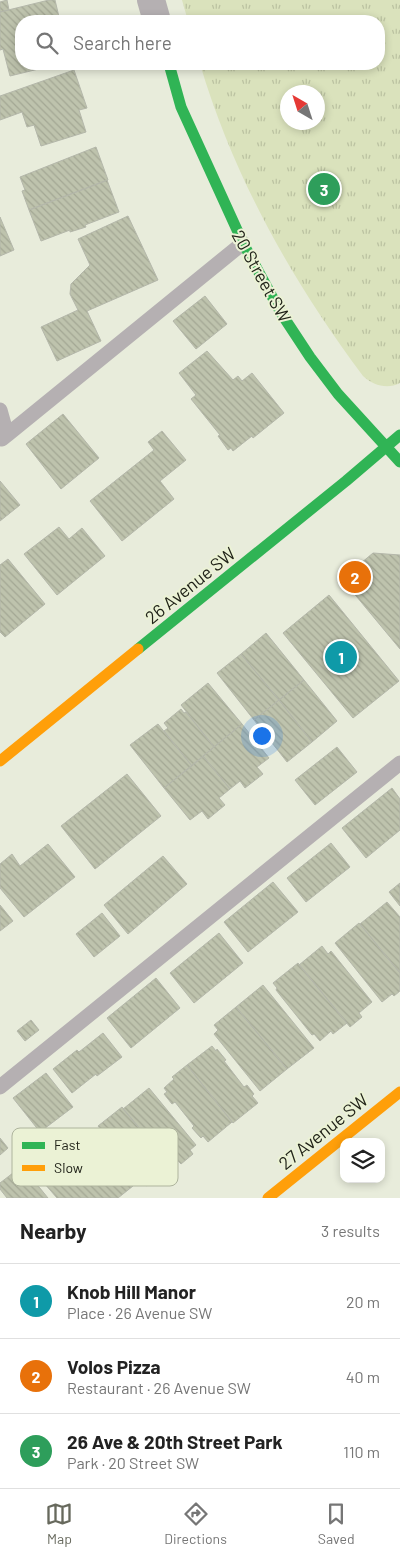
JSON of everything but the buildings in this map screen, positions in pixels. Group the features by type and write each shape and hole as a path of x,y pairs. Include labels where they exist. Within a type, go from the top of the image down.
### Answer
{"street":[{"path":"151,0 155,15"},
{"name":"20 Street SW","path":"171,70 181,107 242,244 281,313 310,357 338,394 400,462"},
{"name":"26 Avenue SW","path":"0,761 339,487 400,435"},
{"name":"27 Avenue SW","path":"268,1198 400,1092"}],"lane":[{"path":"4,438 242,244"},
{"path":"0,410 4,438"},
{"path":"0,1087 400,762"}],"green space":[{"path":"182,0 400,0 400,383 380,386 371,382 363,376 337,340 289,266 248,188 230,147 202,70 385,70 385,15 186,15"}],"traffic: fast":[{"path":"171,70 181,107 243,243 281,313 310,357 338,394 400,462"},
{"path":"138,649 400,435"}],"traffic: slow":[{"path":"0,761 138,649"},
{"path":"268,1198 400,1092"}],"place":[{"name":"26 Ave & 20th Street Park","path":"324,189"},
{"name":"Volos Pizza","path":"355,577"},
{"name":"Knob Hill Manor","path":"341,657"}]}
